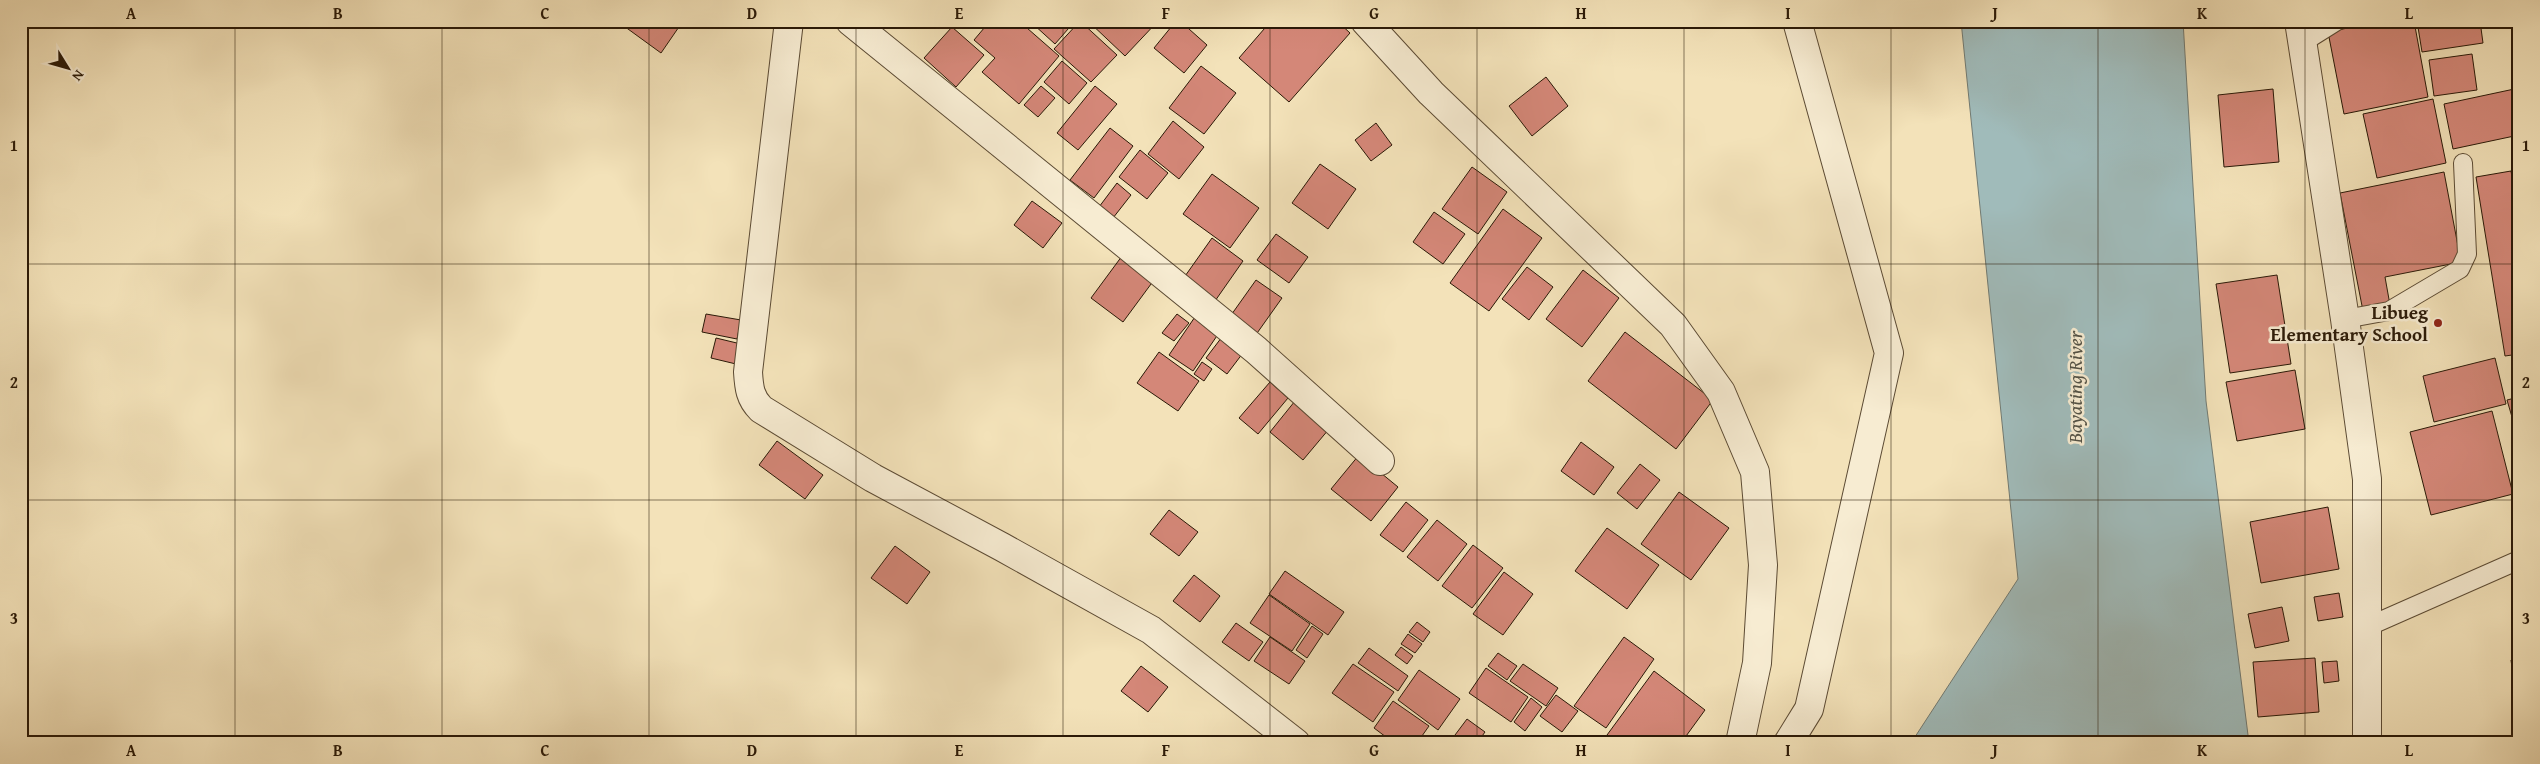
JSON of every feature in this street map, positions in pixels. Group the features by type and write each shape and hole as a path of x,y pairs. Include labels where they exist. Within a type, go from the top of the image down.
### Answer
{"street":[{"path":"789,21 748,372 750,391 754,401 761,409 872,478 1002,547 1151,630 1296,743"},
{"path":"850,21 1256,350 1380,462"},
{"path":"1365,21 1431,93 1673,325 1721,392 1755,472 1763,565 1756,663 1740,743"},
{"path":"1788,743 1809,709 1888,353 1797,21"},
{"path":"2300,32 2345,319 2367,479 2367,743"}],"lane":[{"path":"2300,32 2337,21"},
{"path":"2345,319 2389,311 2460,269 2467,254 2463,163"},
{"path":"2367,627 2519,560"}],"water":[{"name":"Bayating River","path":"1961,21 2183,21 2206,401 2249,743 1911,743 2018,579"}],"building":[{"path":"617,21 683,21 661,53"},
{"path":"990,21 1019,21 1059,56 1019,104 982,72 995,58 974,40"},
{"path":"1036,21 1075,21 1055,44 1033,24"},
{"path":"1080,21 1117,55 1091,82 1054,49"},
{"path":"1088,21 1158,21 1125,56"},
{"path":"1176,21 1180,21 1207,45 1184,73 1154,48"},
{"path":"1271,21 1337,21 1350,33 1289,102 1239,58"},
{"path":"2382,21 2414,21 2428,97 2344,114 2328,32"},
{"path":"2417,21 2480,21 2483,43 2422,52"},
{"path":"952,27 984,55 956,87 924,58"},
{"path":"2472,54 2477,90 2434,96 2429,60"},
{"path":"1062,61 1087,83 1069,104 1044,82"},
{"path":"1201,66 1236,93 1204,134 1169,108"},
{"path":"1546,77 1568,106 1532,136 1509,106"},
{"path":"1041,86 1055,98 1038,117 1024,105"},
{"path":"1095,86 1117,104 1078,150 1057,133"},
{"path":"2519,88 2519,135 2453,149 2444,104"},
{"path":"2273,89 2279,162 2224,167 2218,95"},
{"path":"2433,99 2446,163 2377,178 2363,114"},
{"path":"1173,121 1204,147 1179,179 1148,154"},
{"path":"1376,123 1392,145 1371,161 1355,140"},
{"path":"1110,128 1133,146 1094,198 1070,180"},
{"path":"1140,150 1168,173 1147,199 1119,177"},
{"path":"1320,164 1356,189 1328,229 1292,203"},
{"path":"1472,167 1507,192 1478,234 1442,209"},
{"path":"2511,171 2519,216 2519,354 2505,356 2476,177"},
{"path":"2444,172 2461,262 2385,277 2390,305 2363,311 2340,193"},
{"path":"1212,174 1259,208 1230,248 1183,214"},
{"path":"1117,183 1131,195 1113,218 1099,207"},
{"path":"1032,201 1062,223 1043,248 1014,225"},
{"path":"1503,209 1542,238 1489,311 1450,283"},
{"path":"1434,212 1465,234 1443,264 1413,242"},
{"path":"1276,234 1308,257 1289,283 1257,260"},
{"path":"1212,238 1243,261 1215,301 1183,279"},
{"path":"1122,256 1154,280 1123,322 1091,298"},
{"path":"1527,267 1553,287 1529,320 1502,299"},
{"path":"1583,270 1619,298 1582,347 1546,319"},
{"path":"2277,275 2291,364 2230,373 2216,284"},
{"path":"1256,280 1282,298 1255,336 1229,318"},
{"path":"1199,311 1223,327 1193,371 1169,355"},
{"path":"706,314 741,320 737,339 702,332"},
{"path":"1177,314 1189,323 1174,341 1162,333"},
{"path":"1625,332 1713,400 1676,449 1588,381"},
{"path":"1225,333 1246,349 1227,374 1206,358"},
{"path":"716,338 741,344 736,364 711,358"},
{"path":"1159,352 1199,381 1178,411 1137,383"},
{"path":"2495,358 2506,404 2434,422 2423,376"},
{"path":"1202,362 1212,369 1204,381 1194,374"},
{"path":"2295,370 2305,429 2237,441 2226,382"},
{"path":"1270,382 1288,398 1258,434 1239,418"},
{"path":"2519,397 2519,441 2507,400"},
{"path":"1295,401 1329,429 1303,460 1270,432"},
{"path":"2492,411 2513,494 2431,515 2410,432"},
{"path":"777,441 823,475 805,499 759,465"},
{"path":"1581,442 1614,467 1594,495 1561,471"},
{"path":"1359,455 1398,487 1371,521 1331,489"},
{"path":"1640,464 1660,480 1637,509 1617,493"},
{"path":"1679,492 1729,528 1691,580 1641,544"},
{"path":"1406,502 1428,520 1403,552 1380,535"},
{"path":"2328,507 2339,569 2261,583 2250,522"},
{"path":"1169,510 1198,532 1179,556 1150,534"},
{"path":"1437,520 1467,544 1438,581 1407,557"},
{"path":"1607,528 1659,565 1627,609 1575,571"},
{"path":"1473,545 1503,568 1472,608 1442,586"},
{"path":"895,546 930,572 907,604 871,578"},
{"path":"1285,571 1344,612 1328,635 1269,594"},
{"path":"1504,572 1533,594 1503,635 1473,614"},
{"path":"1194,575 1220,596 1200,622 1173,601"},
{"path":"2339,593 2343,617 2318,621 2314,597"},
{"path":"1269,595 1310,624 1292,651 1250,623"},
{"path":"2282,607 2289,641 2255,648 2248,614"},
{"path":"1417,622 1430,632 1423,642 1409,632"},
{"path":"1236,623 1263,642 1249,661 1222,642"},
{"path":"1312,626 1323,634 1307,658 1296,650"},
{"path":"1408,634 1422,644 1415,653 1401,644"},
{"path":"1270,637 1305,661 1289,684 1254,661"},
{"path":"1624,637 1654,659 1606,728 1574,706"},
{"path":"1401,647 1413,656 1407,664 1395,655"},
{"path":"1369,648 1408,676 1398,691 1358,663"},
{"path":"1498,653 1517,666 1507,680 1488,666"},
{"path":"2315,658 2319,712 2258,717 2253,662"},
{"path":"2519,659 2519,712 2518,712 2511,660"},
{"path":"2337,661 2339,681 2324,683 2322,662"},
{"path":"1353,664 1394,692 1373,722 1332,693"},
{"path":"1523,664 1558,688 1546,706 1510,681"},
{"path":"1141,666 1168,687 1148,712 1121,691"},
{"path":"1486,668 1528,697 1511,722 1469,693"},
{"path":"1419,670 1460,699 1438,730 1398,700"},
{"path":"1654,671 1705,710 1681,743 1618,743 1607,735"},
{"path":"1556,695 1578,711 1562,732 1540,716"},
{"path":"1531,698 1542,707 1525,731 1514,722"},
{"path":"1393,701 1429,726 1417,743 1394,743 1374,728"},
{"path":"1467,719 1485,732 1477,743 1449,743"}],"place":[{"name":"Libueg Elementary School","path":"2438,323"}]}
